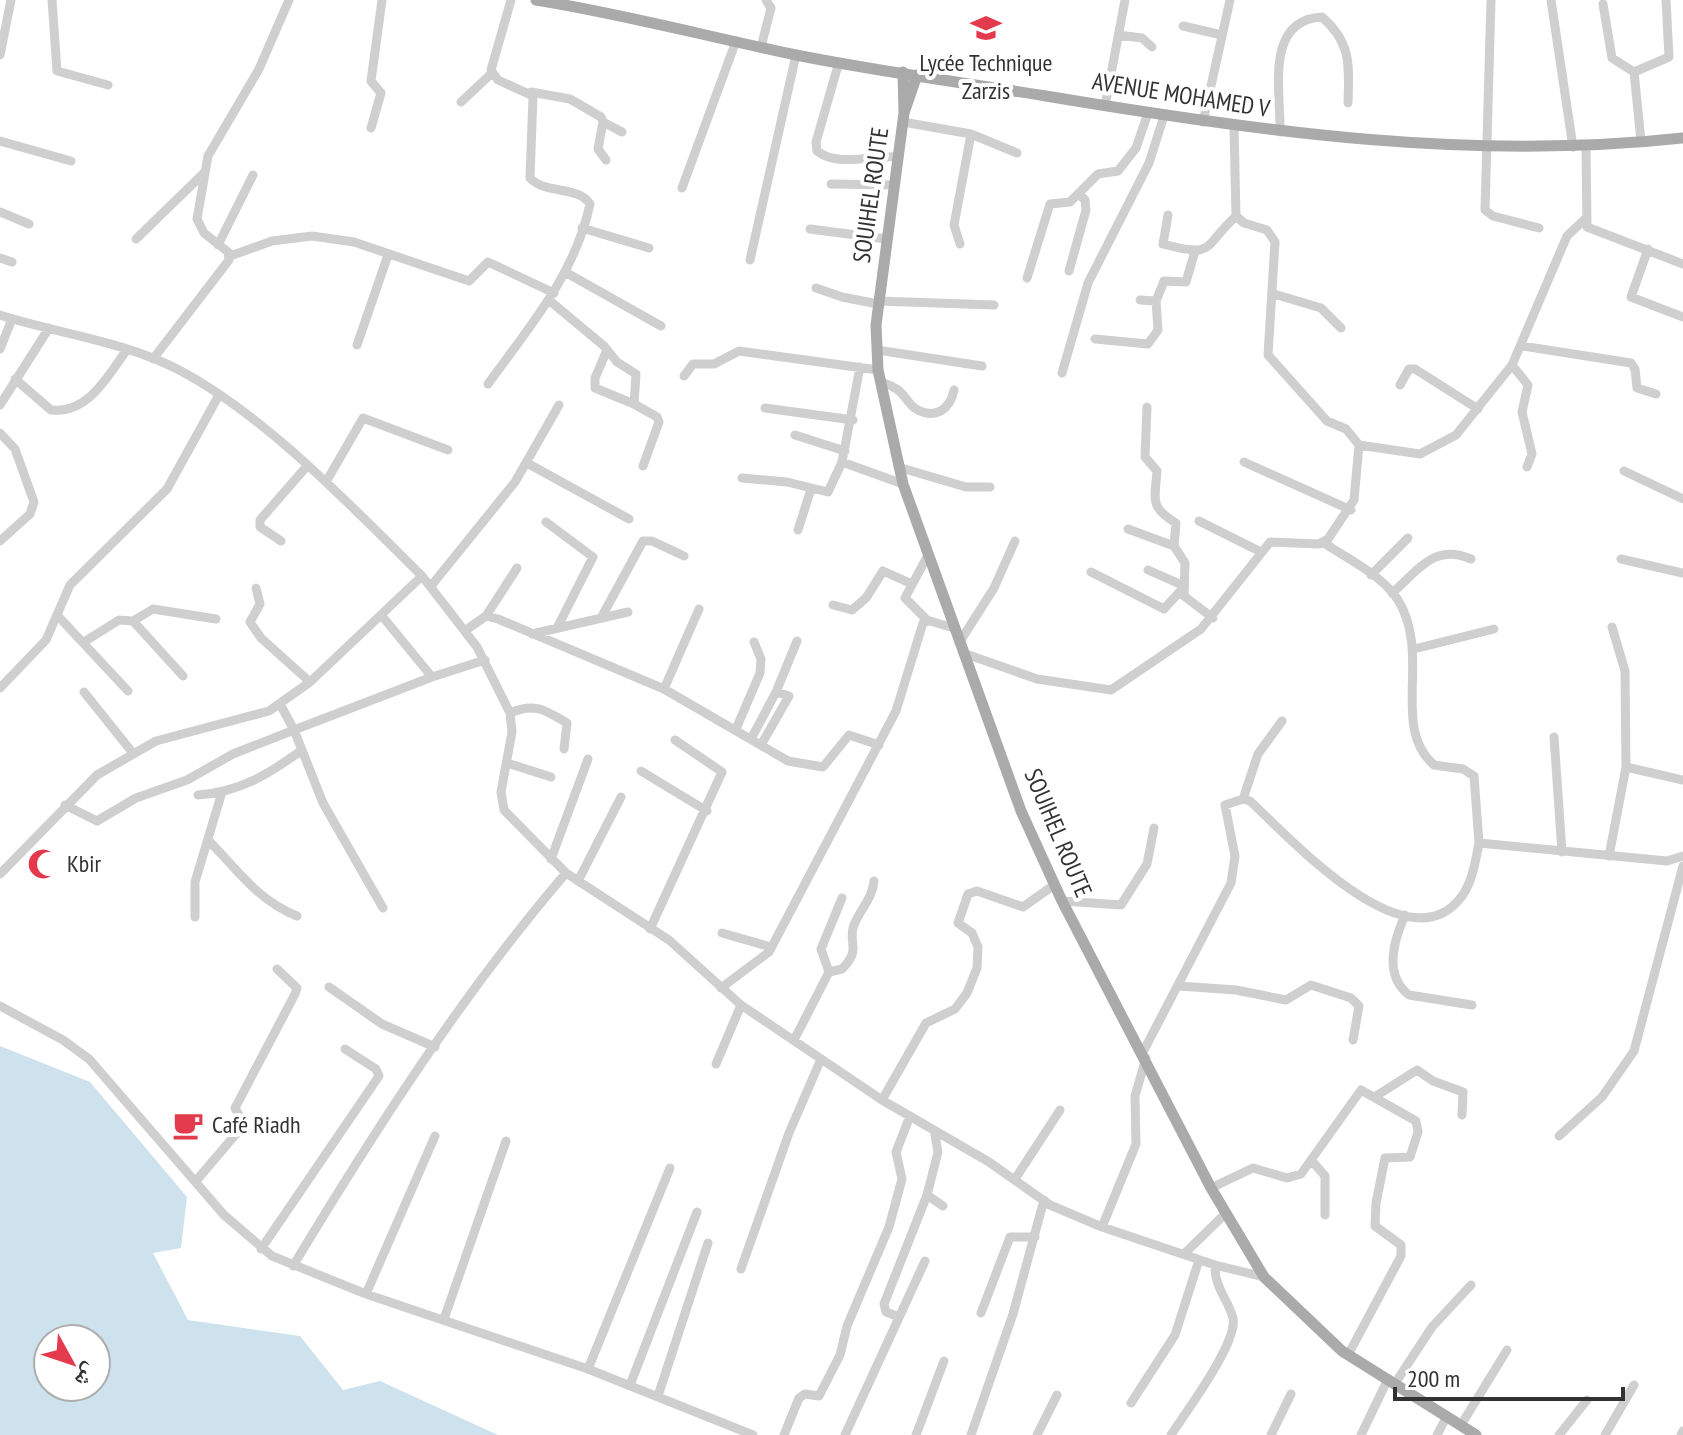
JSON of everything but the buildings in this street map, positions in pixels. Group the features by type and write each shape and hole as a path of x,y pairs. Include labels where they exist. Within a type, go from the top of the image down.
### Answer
{"main road":[{"name":"AVENUE MOHAMED V","path":"536,0 604,11 796,55 1234,127 1488,148 1586,147 1683,138"},
{"path":"903,72 904,117"},
{"path":"904,117 917,75"},
{"name":"SOUIHEL ROUTE","path":"904,117 878,302 879,376 903,484 1021,811 1062,901 1145,1055 1211,1188 1264,1277 1348,1355 1468,1431"}],"street":[{"path":"0,55 11,0"},
{"path":"52,0 57,71 108,85"},
{"path":"230,256 204,233 197,219 205,172 215,140 259,69 289,0"},
{"path":"371,128 381,93 371,81 382,0"},
{"path":"461,102 492,73 511,0"},
{"path":"761,47 771,8 766,0"},
{"path":"1203,122 1230,0"},
{"path":"1491,0 1490,84 1485,125 1488,148 1485,210 1493,216 1539,228"},
{"path":"1551,0 1573,147"},
{"path":"1635,78 1669,57 1666,0"},
{"path":"1105,106 1121,1"},
{"path":"1603,4 1612,58 1635,78 1641,141"},
{"path":"1280,132 1280,59 1288,31 1306,18 1322,17 1340,33 1349,73 1348,103"},
{"path":"1183,26 1222,35"},
{"path":"1118,35 1142,38 1152,47"},
{"path":"682,188 736,41"},
{"path":"750,260 796,55"},
{"path":"839,62 816,142 817,151 824,156 858,160 879,155 899,157"},
{"path":"492,73 498,80 531,92 575,101 622,132"},
{"path":"488,384 552,297 565,272 589,208 588,200 543,187 530,178 531,92"},
{"path":"1027,278 1050,204 1070,202 1098,174 1118,171 1136,148 1148,113"},
{"path":"1062,373 1088,283 1149,163 1164,116"},
{"path":"904,117 971,134 1017,153"},
{"path":"603,122 598,149 606,160"},
{"path":"1168,215 1162,243 1195,251 1210,248 1236,216 1234,127"},
{"path":"960,244 954,225 971,134"},
{"path":"0,141 71,161"},
{"path":"1586,147 1585,219 1591,231 1683,264"},
{"path":"136,239 205,172"},
{"path":"218,245 253,175"},
{"path":"831,184 895,185"},
{"path":"1069,271 1086,210 1085,200 1079,194"},
{"path":"0,212 29,224"},
{"path":"1236,216 1273,234 1274,294 1270,360 1327,421 1346,429 1359,445 1420,454 1456,435 1512,365 1567,236 1585,219"},
{"path":"582,228 649,248"},
{"path":"810,229 887,239"},
{"path":"153,359 230,256 272,241 312,236 354,242 469,281 488,262 552,297 617,362 636,374 634,404"},
{"path":"1648,249 1631,297 1683,317"},
{"path":"1095,339 1148,344 1158,330 1156,301 1164,281 1186,282 1195,251"},
{"path":"357,345 388,255"},
{"path":"0,258 12,262"},
{"path":"565,272 661,326"},
{"path":"816,288 842,297 878,302 994,305"},
{"path":"1274,294 1325,312 1341,328"},
{"path":"1140,300 1156,301"},
{"path":"0,315 153,359 219,395 326,482 422,576 466,630 485,660 510,713 512,732 501,792 504,810 566,873 669,940 741,1005 882,1100 1015,1179 1044,1200 1102,1227 1215,1265 1264,1277"},
{"path":"0,349 12,319"},
{"path":"0,405 49,328"},
{"path":"1522,346 1631,363 1635,369 1637,388 1656,394"},
{"path":"607,350 595,378 595,388 634,404 658,419 643,466"},
{"path":"877,350 982,366"},
{"path":"15,379 51,410 69,410 86,401 126,351"},
{"path":"684,376 693,364 714,364 739,351 860,367 879,376 915,408 924,412 939,413 946,409 954,390"},
{"path":"1512,365 1528,385 1522,412 1532,454 1527,467"},
{"path":"742,478 787,482 828,492 842,462 853,420 860,367"},
{"path":"1400,385 1409,369 1415,369 1478,409"},
{"path":"0,688 40,648 70,585 167,489 219,395"},
{"path":"431,586 506,494 559,405"},
{"path":"1147,407 1145,457 1157,473 1153,496 1161,516 1176,523 1174,546"},
{"path":"765,408 853,420"},
{"path":"326,482 363,418 448,450"},
{"path":"0,433 15,449 34,502 30,514 0,541"},
{"path":"795,435 845,451"},
{"path":"1324,543 1351,510 1359,445"},
{"path":"842,462 903,484"},
{"path":"1244,462 1351,510"},
{"path":"527,463 629,519"},
{"path":"281,541 260,527 260,520 307,466"},
{"path":"898,467 966,487 990,487"},
{"path":"1624,471 1683,499"},
{"path":"798,530 811,489"},
{"path":"1199,521 1259,551"},
{"path":"546,522 593,557 557,628"},
{"path":"1091,572 1161,609 1168,608 1182,587 1185,563 1174,546 1128,529"},
{"path":"1371,575 1408,538"},
{"path":"1015,541 994,588 961,648 1037,679 1111,690 1213,618 1259,551 1276,540 1324,543 1371,575 1392,593 1400,605 1414,649 1411,711 1414,741 1434,765 1463,769 1474,776 1479,843 1471,877 1457,903 1433,918 1405,915 1350,892 1250,801 1243,799 1225,805 1235,870 1145,1055 1135,1096 1136,1144 1102,1227"},
{"path":"601,618 643,541 652,541 684,556"},
{"path":"1392,593 1439,553 1455,552 1471,559"},
{"path":"928,555 905,601 928,621 954,628"},
{"path":"1621,559 1683,573"},
{"path":"466,630 486,616 517,568"},
{"path":"1148,570 1182,587 1187,599 1213,618"},
{"path":"833,605 852,610 866,598 883,571 912,584"},
{"path":"0,874 97,775 132,752 156,741 250,717 280,704 310,682 422,576"},
{"path":"256,588 260,604 250,622 261,638 310,682"},
{"path":"84,642 119,620 133,621 153,609 216,619"},
{"path":"664,689 699,609"},
{"path":"535,636 628,612"},
{"path":"57,615 128,691"},
{"path":"382,616 432,677"},
{"path":"486,616 664,689 795,764 819,768 835,755 849,735 879,745"},
{"path":"133,621 183,676"},
{"path":"721,988 765,958 827,847 849,795 879,745 901,698 917,637 928,621"},
{"path":"1609,856 1626,767 1625,667 1612,627"},
{"path":"1414,649 1494,629"},
{"path":"751,739 776,692 797,641"},
{"path":"736,729 761,667 754,642"},
{"path":"65,805 97,821 136,798 187,780 233,754 432,677 485,660"},
{"path":"84,692 132,752"},
{"path":"761,745 790,699 776,692"},
{"path":"280,704 294,730 323,803 383,908"},
{"path":"510,713 528,705 537,706 567,723 564,749"},
{"path":"1243,799 1258,754 1282,721"},
{"path":"1554,737 1562,852"},
{"path":"650,929 707,811 722,770 675,740"},
{"path":"198,795 222,792 265,776 302,750"},
{"path":"551,859 588,759"},
{"path":"507,763 551,777"},
{"path":"1626,767 1683,780"},
{"path":"641,771 707,811"},
{"path":"195,917 195,882 222,792"},
{"path":"578,881 621,797"},
{"path":"1062,901 1121,905 1147,864 1154,828"},
{"path":"208,840 257,894 272,906 297,916"},
{"path":"1479,843 1667,861 1683,856"},
{"path":"1559,1136 1602,1097 1634,1051 1683,866"},
{"path":"293,1266 376,1132 435,1047 524,922 566,873"},
{"path":"829,972 842,969 853,954 856,945 853,928 870,899 874,881"},
{"path":"882,1100 926,1023 955,1009 967,993 979,954 973,935 958,923 968,894 973,890 1023,907 1054,885"},
{"path":"794,1040 829,972 821,949 842,898"},
{"path":"1405,915 1393,954 1393,969 1403,989 1409,995 1472,1005"},
{"path":"722,933 771,947"},
{"path":"196,1181 241,1128 243,1122 235,1108 295,994 297,988 277,969"},
{"path":"1179,986 1236,990 1286,1000 1311,985 1342,995 1359,1006 1353,1040"},
{"path":"329,987 382,1024 435,1047"},
{"path":"716,1064 741,1005"},
{"path":"0,1006 63,1040 89,1059 224,1215 261,1249 293,1266 366,1294 588,1369 753,1435"},
{"path":"261,1249 379,1076 376,1069 345,1049"},
{"path":"741,1269 789,1133 821,1059"},
{"path":"1376,1096 1417,1070 1433,1081 1463,1092 1462,1115"},
{"path":"1211,1188 1253,1168 1291,1178 1305,1171 1357,1094 1364,1090 1414,1119 1418,1132 1409,1158 1385,1158 1374,1224 1401,1245 1402,1252 1348,1355"},
{"path":"1015,1179 1060,1110"},
{"path":"784,1435 799,1398 805,1394 819,1396 840,1355 847,1326 889,1227 902,1179 896,1152 910,1116"},
{"path":"899,1317 886,1312 884,1304 927,1195 938,1152 934,1130"},
{"path":"366,1294 435,1136"},
{"path":"444,1319 506,1141"},
{"path":"1312,1161 1325,1176 1325,1215"},
{"path":"588,1369 670,1168"},
{"path":"927,1195 943,1206"},
{"path":"971,1435 1044,1200"},
{"path":"630,1385 697,1212"},
{"path":"1184,1254 1225,1214"},
{"path":"981,1313 1010,1237 1035,1237"},
{"path":"658,1396 708,1243"},
{"path":"1131,1403 1175,1335 1199,1260"},
{"path":"845,1435 925,1261"},
{"path":"1171,1435 1219,1361 1233,1328 1232,1317 1215,1280 1215,1265"},
{"path":"1361,1435 1391,1383 1432,1327 1471,1285"},
{"path":"1468,1431 1507,1350"},
{"path":"916,1435 944,1361"},
{"path":"1605,1435 1634,1385"},
{"path":"1271,1435 1291,1394"},
{"path":"1037,1435 1057,1395"},
{"path":"1559,1435 1587,1400"},
{"path":"1437,1435 1447,1416"}],"water":[{"path":"0,1046 90,1082 187,1197 181,1248 153,1253 188,1320 300,1336 343,1390 380,1381 498,1435 0,1435"}],"place":[{"name":"Lycée Technique Zarzis","path":"986,28"},
{"name":"Kbir","path":"43,864"},
{"name":"Café Riadh","path":"188,1125"}]}
